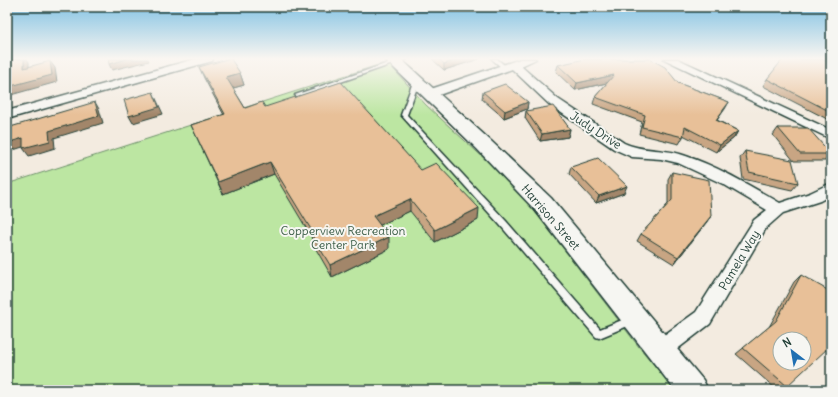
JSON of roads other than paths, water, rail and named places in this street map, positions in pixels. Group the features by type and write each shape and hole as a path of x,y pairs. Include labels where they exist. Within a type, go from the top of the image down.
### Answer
{"street":[{"path":"7,115 136,78"},
{"name":"Harrison Street","path":"414,78 543,204 634,319 693,390"},
{"path":"423,88 466,78"},
{"name":"Judy Drive","path":"523,78 554,102 619,146 632,152 661,154 682,159 728,180 778,209"},
{"path":"708,78 831,136"},
{"name":"Pamela Way","path":"660,350 703,318 760,224 778,209 815,196 831,188"}],"lane":[{"path":"298,95 348,78"},
{"path":"423,88 404,115 495,212 514,238 549,274 599,334 634,319"}],"park label":[{"name":"Copperview Recreation Center Park","path":"343,237"}]}
